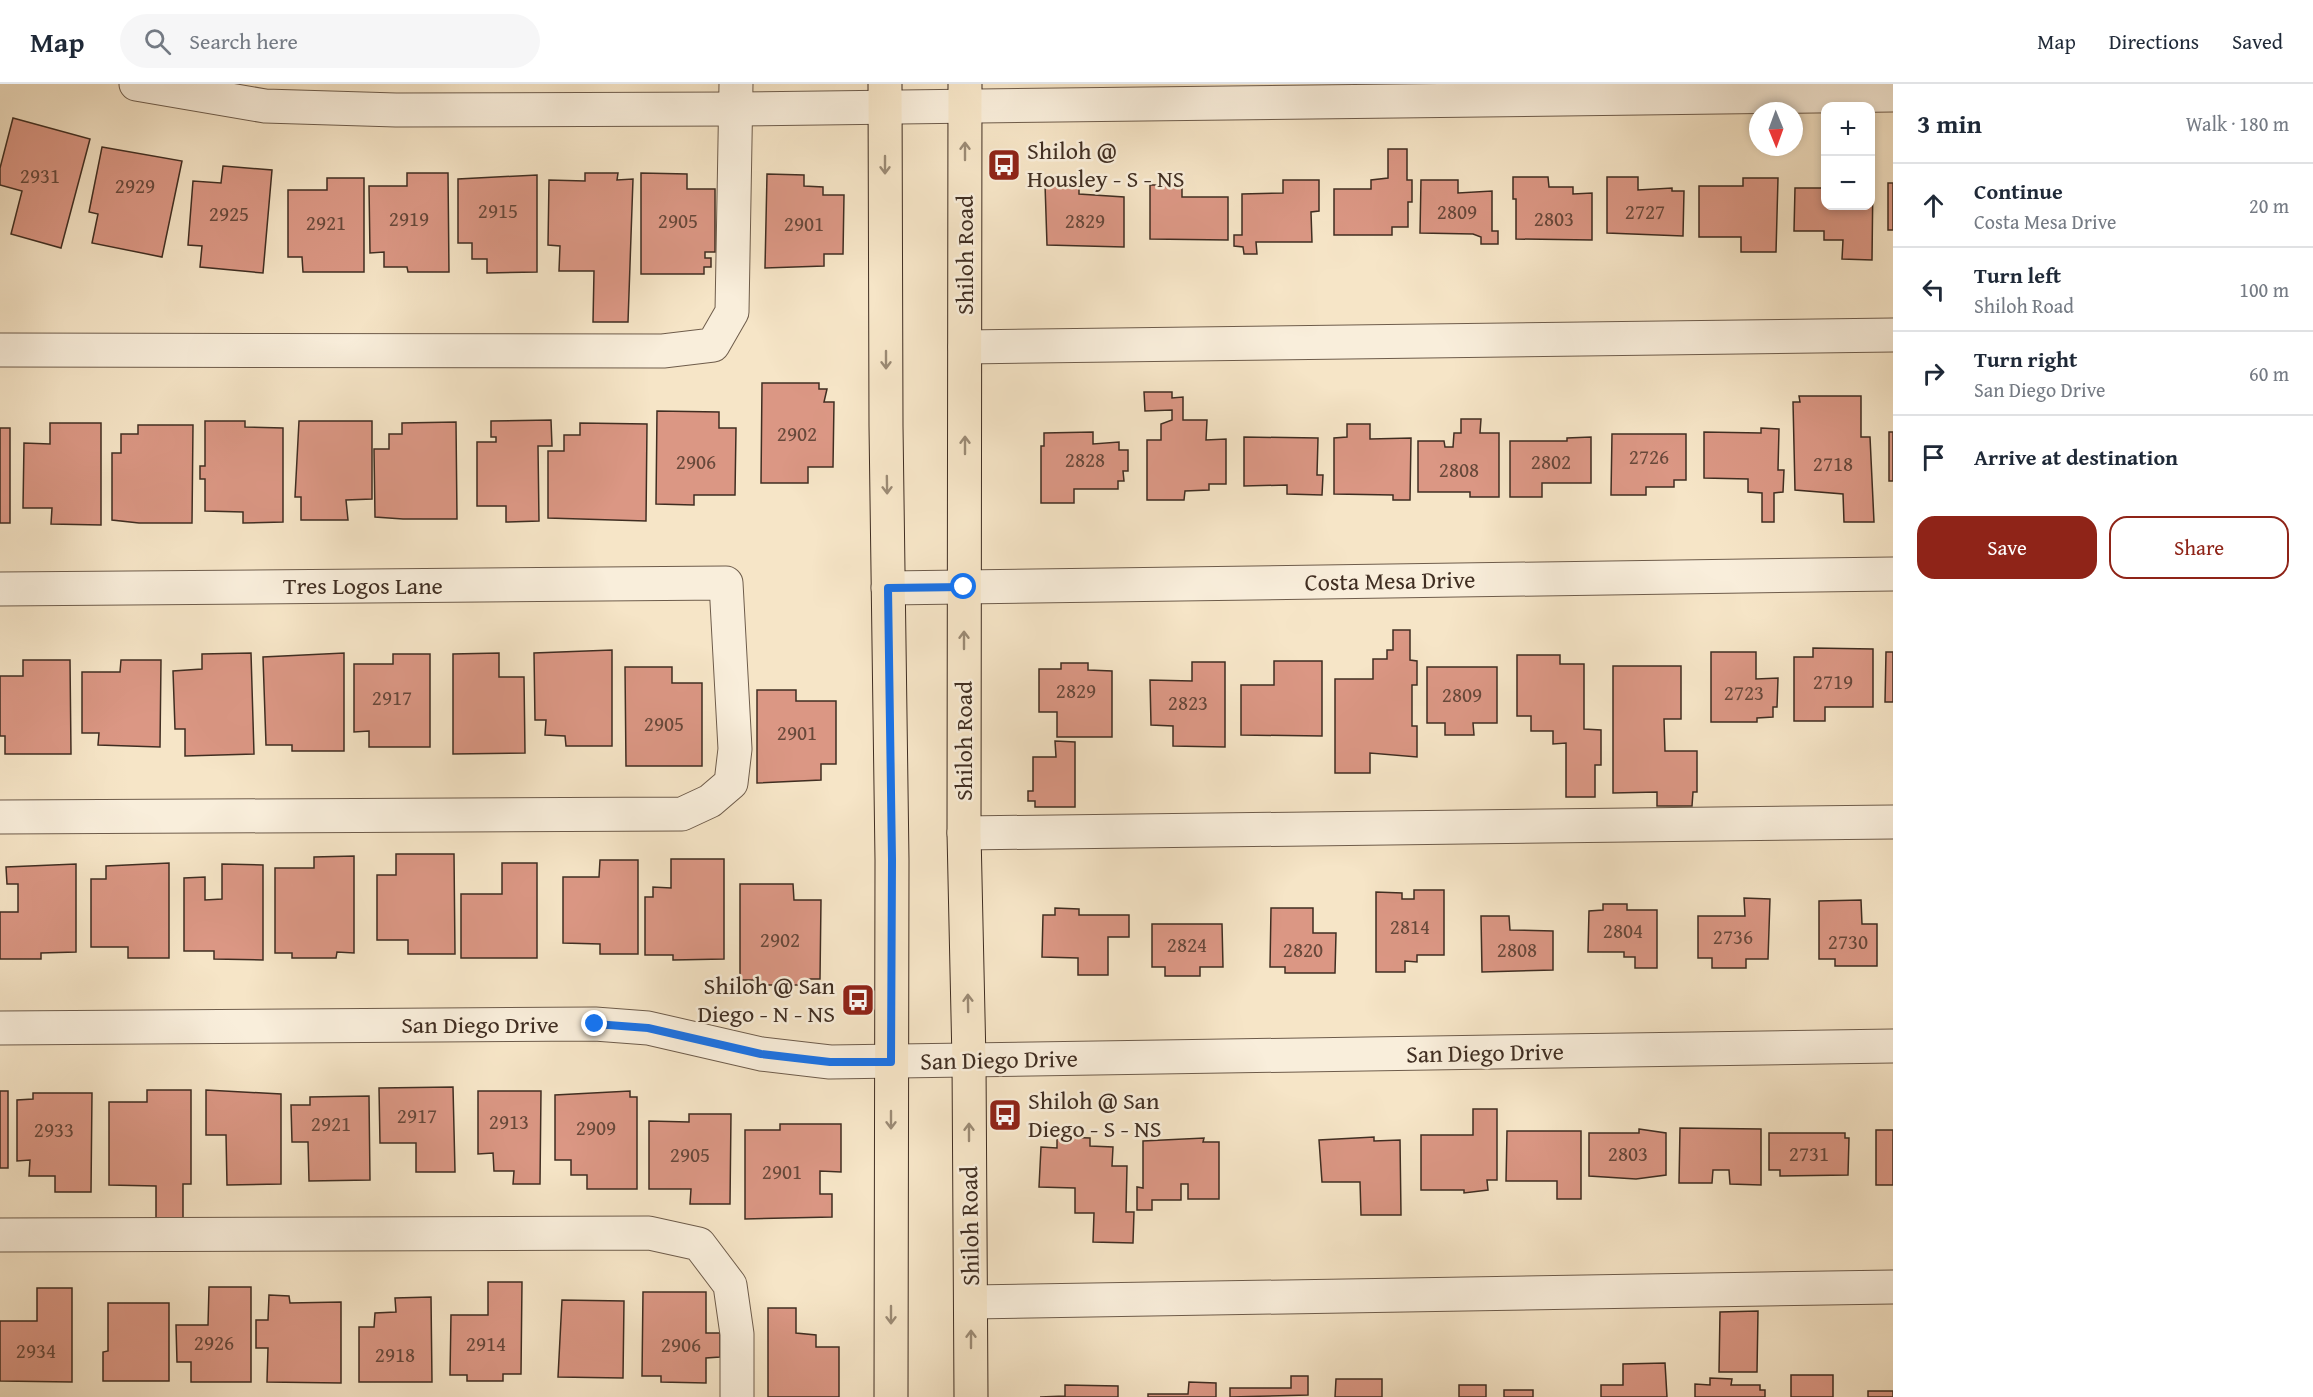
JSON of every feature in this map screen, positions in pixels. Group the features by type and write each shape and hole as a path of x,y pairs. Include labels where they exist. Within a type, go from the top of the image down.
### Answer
{"main road":[{"path":"885,95 892,860 891,1397"},
{"name":"Shiloh Road","path":"965,95 964,832 969,1061 970,1397"}],"street":[{"path":"136,84 264,106 396,110 736,96 1893,95"},
{"path":"0,350 663,351 713,345 732,312 736,96"},
{"path":"964,347 1893,335"},
{"name":"Costa Mesa Drive","path":"888,588 1893,574"},
{"name":"Tres Logos Lane","path":"0,590 726,583 735,749 731,783 710,801 682,814 0,817"},
{"path":"964,832 1893,822"},
{"name":"San Diego Drive","path":"0,1028 595,1024 648,1028 761,1054 830,1062 1893,1046"},
{"path":"0,1235 649,1233 699,1244 730,1285 737,1334 737,1397"},
{"path":"971,1302 1893,1287"}],"building":[{"path":"13,118 90,139 61,248 11,234 22,191 0,185 0,168"},
{"path":"102,147 182,161 162,257 92,243 98,214 89,212"},
{"path":"1388,149 1407,149 1407,180 1412,180 1412,202 1408,202 1408,227 1392,227 1392,235 1334,235 1334,189 1371,189 1371,180 1388,178"},
{"path":"223,166 272,170 263,273 200,267 202,246 188,245 193,181 221,183"},
{"path":"407,173 448,173 449,272 408,272 407,267 384,267 384,252 370,253 369,186 407,186"},
{"path":"585,173 618,173 617,180 633,179 628,322 593,322 594,271 559,271 560,246 548,245 549,180 585,181"},
{"path":"641,173 687,174 687,189 715,189 715,252 705,252 705,258 711,258 711,267 704,267 704,274 641,274"},
{"path":"767,174 804,175 804,186 823,187 823,195 844,195 843,254 824,254 824,266 765,268"},
{"path":"537,175 537,272 487,273 487,259 472,259 472,243 458,243 458,179"},
{"path":"1513,177 1548,177 1549,187 1573,187 1573,194 1592,193 1592,240 1516,239 1516,199 1513,199"},
{"path":"1607,177 1638,177 1638,190 1672,188 1672,191 1684,191 1683,236 1607,233"},
{"path":"327,178 364,178 364,272 303,272 302,257 288,257 288,190 327,190"},
{"path":"1743,178 1778,178 1776,252 1741,252 1741,237 1699,237 1699,186 1743,186"},
{"path":"1283,180 1319,180 1319,211 1311,212 1312,242 1256,242 1257,254 1244,254 1243,247 1234,246 1234,235 1242,235 1242,194 1283,193"},
{"path":"1421,180 1458,180 1458,193 1492,191 1492,231 1498,231 1498,244 1481,244 1481,237 1473,234 1420,233"},
{"path":"1888,183 1893,183 1893,230 1888,230"},
{"path":"1045,184 1079,184 1079,194 1124,197 1124,247 1047,245"},
{"path":"1150,185 1182,185 1182,197 1228,197 1228,240 1150,239"},
{"path":"1795,188 1821,188 1821,210 1873,210 1872,260 1842,259 1843,240 1824,240 1824,231 1794,231"},
{"path":"762,383 819,383 819,389 827,389 824,402 834,402 833,467 808,467 808,483 761,483"},
{"path":"1144,392 1172,392 1172,398 1183,397 1183,420 1207,420 1206,440 1226,439 1226,484 1209,484 1209,490 1185,491 1184,500 1147,500 1147,440 1161,440 1161,424 1172,420 1172,410 1145,411"},
{"path":"1799,396 1861,396 1861,437 1870,437 1874,522 1844,522 1843,494 1795,490 1793,402 1800,402"},
{"path":"657,411 719,412 719,428 736,428 735,495 694,495 694,505 656,504"},
{"path":"1461,419 1481,419 1480,433 1499,433 1499,497 1470,497 1470,492 1418,492 1418,441 1444,441 1445,447 1453,447 1454,433 1461,433"},
{"path":"551,420 552,446 538,446 539,521 506,522 506,506 477,506 477,442 496,442 496,437 491,437 491,421"},
{"path":"205,421 245,421 245,427 283,428 283,522 243,523 243,512 205,511 205,479 200,479 200,466 205,466"},
{"path":"299,421 372,421 372,499 346,500 348,520 301,520 301,497 295,497"},
{"path":"456,422 457,519 375,517 374,449 389,449 389,434 402,434 402,423"},
{"path":"50,423 101,423 101,525 51,524 52,508 23,508 24,443 50,444"},
{"path":"580,423 647,424 646,521 548,518 548,451 564,451 564,435 580,435"},
{"path":"1347,424 1370,424 1370,439 1411,438 1410,500 1393,500 1393,495 1334,494 1334,438 1347,437"},
{"path":"138,425 193,425 192,523 139,523 112,520 112,453 121,453 121,434 138,434"},
{"path":"0,428 10,428 10,523 0,523"},
{"path":"1761,428 1779,429 1778,470 1784,470 1783,492 1774,493 1774,522 1762,522 1762,493 1748,492 1748,479 1704,478 1704,432 1761,433"},
{"path":"1093,432 1093,444 1119,442 1119,450 1128,450 1128,471 1123,471 1124,481 1118,481 1118,489 1074,489 1074,503 1041,503 1041,446 1044,446 1044,433"},
{"path":"1889,432 1893,432 1893,481 1889,481"},
{"path":"1612,434 1686,434 1686,480 1674,480 1674,487 1646,487 1646,495 1611,495"},
{"path":"1244,437 1318,438 1317,475 1323,475 1322,495 1287,494 1287,485 1244,486"},
{"path":"1591,437 1591,483 1542,483 1542,497 1510,497 1510,441 1567,441 1567,438"},
{"path":"1393,630 1410,630 1410,660 1417,661 1417,685 1412,685 1412,726 1417,726 1417,757 1370,753 1370,773 1335,773 1335,679 1373,679 1373,659 1387,659 1387,650 1393,650"},
{"path":"1813,648 1873,649 1873,707 1825,707 1825,721 1794,721 1794,657 1813,657"},
{"path":"612,650 612,746 566,746 565,736 545,735 546,720 535,720 534,653"},
{"path":"1711,652 1756,652 1756,679 1778,678 1777,707 1773,707 1773,717 1757,718 1757,722 1711,722"},
{"path":"1886,652 1893,652 1893,702 1885,702"},
{"path":"251,653 254,754 185,756 185,729 175,729 173,671 202,669 202,654"},
{"path":"344,653 344,751 292,751 292,745 266,745 263,657"},
{"path":"499,653 499,677 524,677 525,753 453,754 453,654"},
{"path":"393,654 430,654 430,747 369,747 369,731 354,732 354,664 393,664"},
{"path":"1517,655 1560,655 1560,664 1584,664 1584,729 1601,730 1601,765 1595,765 1595,797 1566,797 1566,743 1553,744 1553,731 1531,731 1531,716 1517,716"},
{"path":"23,660 70,660 71,754 5,754 5,736 0,736 0,676 23,676"},
{"path":"121,660 161,660 160,747 98,745 99,733 82,733 82,672 120,672"},
{"path":"1274,661 1322,661 1322,736 1241,735 1241,685 1274,685"},
{"path":"1192,662 1225,662 1225,747 1173,746 1173,726 1151,725 1150,680 1192,681"},
{"path":"1061,663 1088,663 1088,670 1112,671 1112,737 1057,737 1057,712 1039,712 1039,669 1061,669"},
{"path":"1613,666 1681,666 1681,719 1664,719 1665,751 1697,751 1697,792 1693,792 1692,806 1657,806 1657,792 1613,793"},
{"path":"625,667 672,667 672,683 702,683 702,766 626,766"},
{"path":"1427,667 1497,667 1497,723 1473,723 1474,735 1445,735 1445,723 1427,723"},
{"path":"757,690 796,690 796,701 836,701 836,764 821,764 821,780 757,783"},
{"path":"1055,741 1075,742 1075,807 1035,807 1035,801 1028,801 1028,791 1033,791 1033,757 1056,757"},
{"path":"396,854 454,854 455,954 408,954 408,940 377,940 377,875 396,875"},
{"path":"354,856 354,953 337,952 336,958 292,958 292,953 275,953 275,868 314,868 314,857"},
{"path":"671,859 724,859 724,959 673,960 673,955 645,955 645,897 653,897 653,887 671,888"},
{"path":"600,860 638,860 638,954 600,954 600,944 563,943 563,877 599,877"},
{"path":"169,863 169,958 128,958 128,947 91,947 91,879 106,879 106,866"},
{"path":"502,863 537,863 537,958 461,958 461,894 502,894"},
{"path":"76,864 76,952 41,953 41,959 0,959 0,912 18,912 18,884 7,884 6,867"},
{"path":"222,864 263,865 263,960 214,959 214,951 184,951 184,878 205,877 205,900 222,899"},
{"path":"740,884 793,884 794,900 821,900 820,979 804,979 805,985 755,985 755,980 740,980"},
{"path":"1414,890 1444,890 1444,955 1417,955 1417,962 1405,961 1405,972 1376,972 1376,892 1402,893 1402,899 1414,899"},
{"path":"1744,898 1770,899 1768,959 1746,959 1746,968 1712,968 1712,958 1698,958 1698,916 1745,916"},
{"path":"1861,900 1862,924 1877,924 1877,966 1835,966 1835,959 1819,959 1819,901"},
{"path":"1603,904 1627,904 1627,910 1657,910 1657,968 1635,968 1635,957 1624,957 1624,952 1588,952 1589,911 1603,910"},
{"path":"1055,908 1079,909 1079,915 1129,915 1129,937 1108,937 1108,975 1078,975 1078,958 1042,957 1043,915 1055,915"},
{"path":"1271,908 1313,908 1313,933 1336,933 1335,973 1285,973 1285,967 1270,967"},
{"path":"1481,916 1509,916 1510,930 1553,931 1553,970 1482,972"},
{"path":"1152,924 1222,924 1223,967 1200,967 1200,976 1165,976 1165,967 1152,967"},
{"path":"453,1087 455,1172 416,1172 416,1143 380,1143 379,1088"},
{"path":"147,1090 191,1090 191,1184 183,1184 183,1218 156,1218 156,1186 109,1185 109,1102 147,1102"},
{"path":"206,1090 281,1094 281,1184 227,1185 226,1135 206,1135"},
{"path":"0,1091 8,1091 8,1168 0,1168"},
{"path":"478,1091 541,1091 540,1184 513,1184 514,1171 494,1171 493,1153 478,1154"},
{"path":"630,1091 630,1097 637,1097 637,1189 587,1189 587,1175 571,1175 571,1160 555,1160 555,1095"},
{"path":"33,1093 92,1093 91,1192 55,1192 55,1176 29,1176 30,1160 17,1161 17,1100 33,1099"},
{"path":"369,1096 370,1180 309,1181 308,1142 292,1142 291,1105 310,1105 310,1097"},
{"path":"1473,1109 1497,1109 1497,1180 1487,1180 1488,1190 1464,1193 1464,1190 1421,1190 1421,1135 1473,1135"},
{"path":"689,1114 731,1114 730,1204 690,1204 691,1189 649,1189 649,1121 689,1122"},
{"path":"780,1124 841,1124 841,1172 820,1171 820,1194 832,1194 832,1217 745,1219 745,1130 780,1130"},
{"path":"1680,1128 1761,1129 1761,1185 1730,1184 1729,1170 1713,1170 1712,1183 1679,1183"},
{"path":"1639,1129 1666,1133 1666,1175 1636,1179 1589,1176 1589,1133 1639,1133"},
{"path":"1876,1130 1893,1130 1893,1185 1876,1185"},
{"path":"1507,1131 1581,1131 1581,1199 1557,1199 1557,1181 1506,1181"},
{"path":"1769,1133 1845,1133 1845,1138 1849,1138 1848,1175 1780,1176 1780,1170 1769,1170"},
{"path":"1057,1137 1090,1138 1090,1146 1113,1147 1112,1166 1127,1166 1126,1212 1134,1212 1133,1243 1093,1242 1094,1213 1075,1213 1075,1188 1039,1187 1041,1147 1057,1148"},
{"path":"1374,1137 1374,1141 1400,1140 1401,1215 1361,1215 1360,1182 1322,1182 1319,1140"},
{"path":"1204,1138 1203,1142 1219,1142 1219,1199 1188,1199 1188,1184 1181,1184 1181,1200 1152,1200 1152,1210 1137,1210 1137,1187 1143,1188 1143,1141"},
{"path":"488,1282 522,1282 521,1374 503,1374 503,1381 467,1381 467,1375 450,1375 451,1315 488,1315"},
{"path":"209,1287 251,1287 251,1382 191,1382 191,1362 177,1362 176,1325 208,1325"},
{"path":"37,1288 72,1288 72,1382 0,1381 0,1321 37,1321"},
{"path":"643,1292 706,1292 706,1333 720,1333 720,1357 706,1358 706,1383 661,1382 661,1376 642,1376"},
{"path":"269,1295 289,1296 290,1303 341,1302 341,1383 267,1382 268,1348 256,1348 256,1320 268,1320"},
{"path":"431,1297 432,1382 359,1382 359,1327 374,1327 375,1313 396,1312 395,1298"},
{"path":"562,1300 624,1301 623,1378 558,1377"},
{"path":"108,1303 169,1303 169,1381 103,1381 103,1352 108,1351"},
{"path":"768,1308 796,1308 796,1333 816,1335 816,1347 839,1347 839,1397 768,1397"},
{"path":"1758,1311 1757,1372 1719,1372 1720,1312"},
{"path":"1665,1363 1667,1397 1601,1397 1601,1385 1623,1385 1623,1364"},
{"path":"1791,1375 1833,1375 1833,1397 1791,1397"},
{"path":"1291,1376 1308,1376 1308,1395 1230,1397 1230,1388 1291,1388"},
{"path":"1710,1378 1732,1379 1731,1385 1760,1385 1760,1390 1765,1390 1765,1397 1695,1397 1695,1384 1710,1385"},
{"path":"1336,1379 1382,1379 1382,1397 1335,1397"},
{"path":"1189,1382 1216,1383 1216,1397 1148,1397 1148,1394 1188,1394"},
{"path":"1065,1385 1118,1386 1118,1397 1040,1397 1065,1396"},
{"path":"1459,1385 1486,1385 1486,1397 1459,1397"},
{"path":"1504,1390 1533,1390 1533,1397 1504,1397"},
{"path":"1868,1391 1893,1391 1893,1397 1868,1397"}],"place":[{"name":"Shiloh @ Housley - S - NS","path":"1004,165"},
{"name":"Shiloh @ San Diego - N - NS","path":"858,1000"},
{"name":"Shiloh @ San Diego - S - NS","path":"1005,1115"}],"route":[{"path":"595,1024 648,1028 761,1054 830,1062 891,1062 892,860 888,588 964,587"}]}
